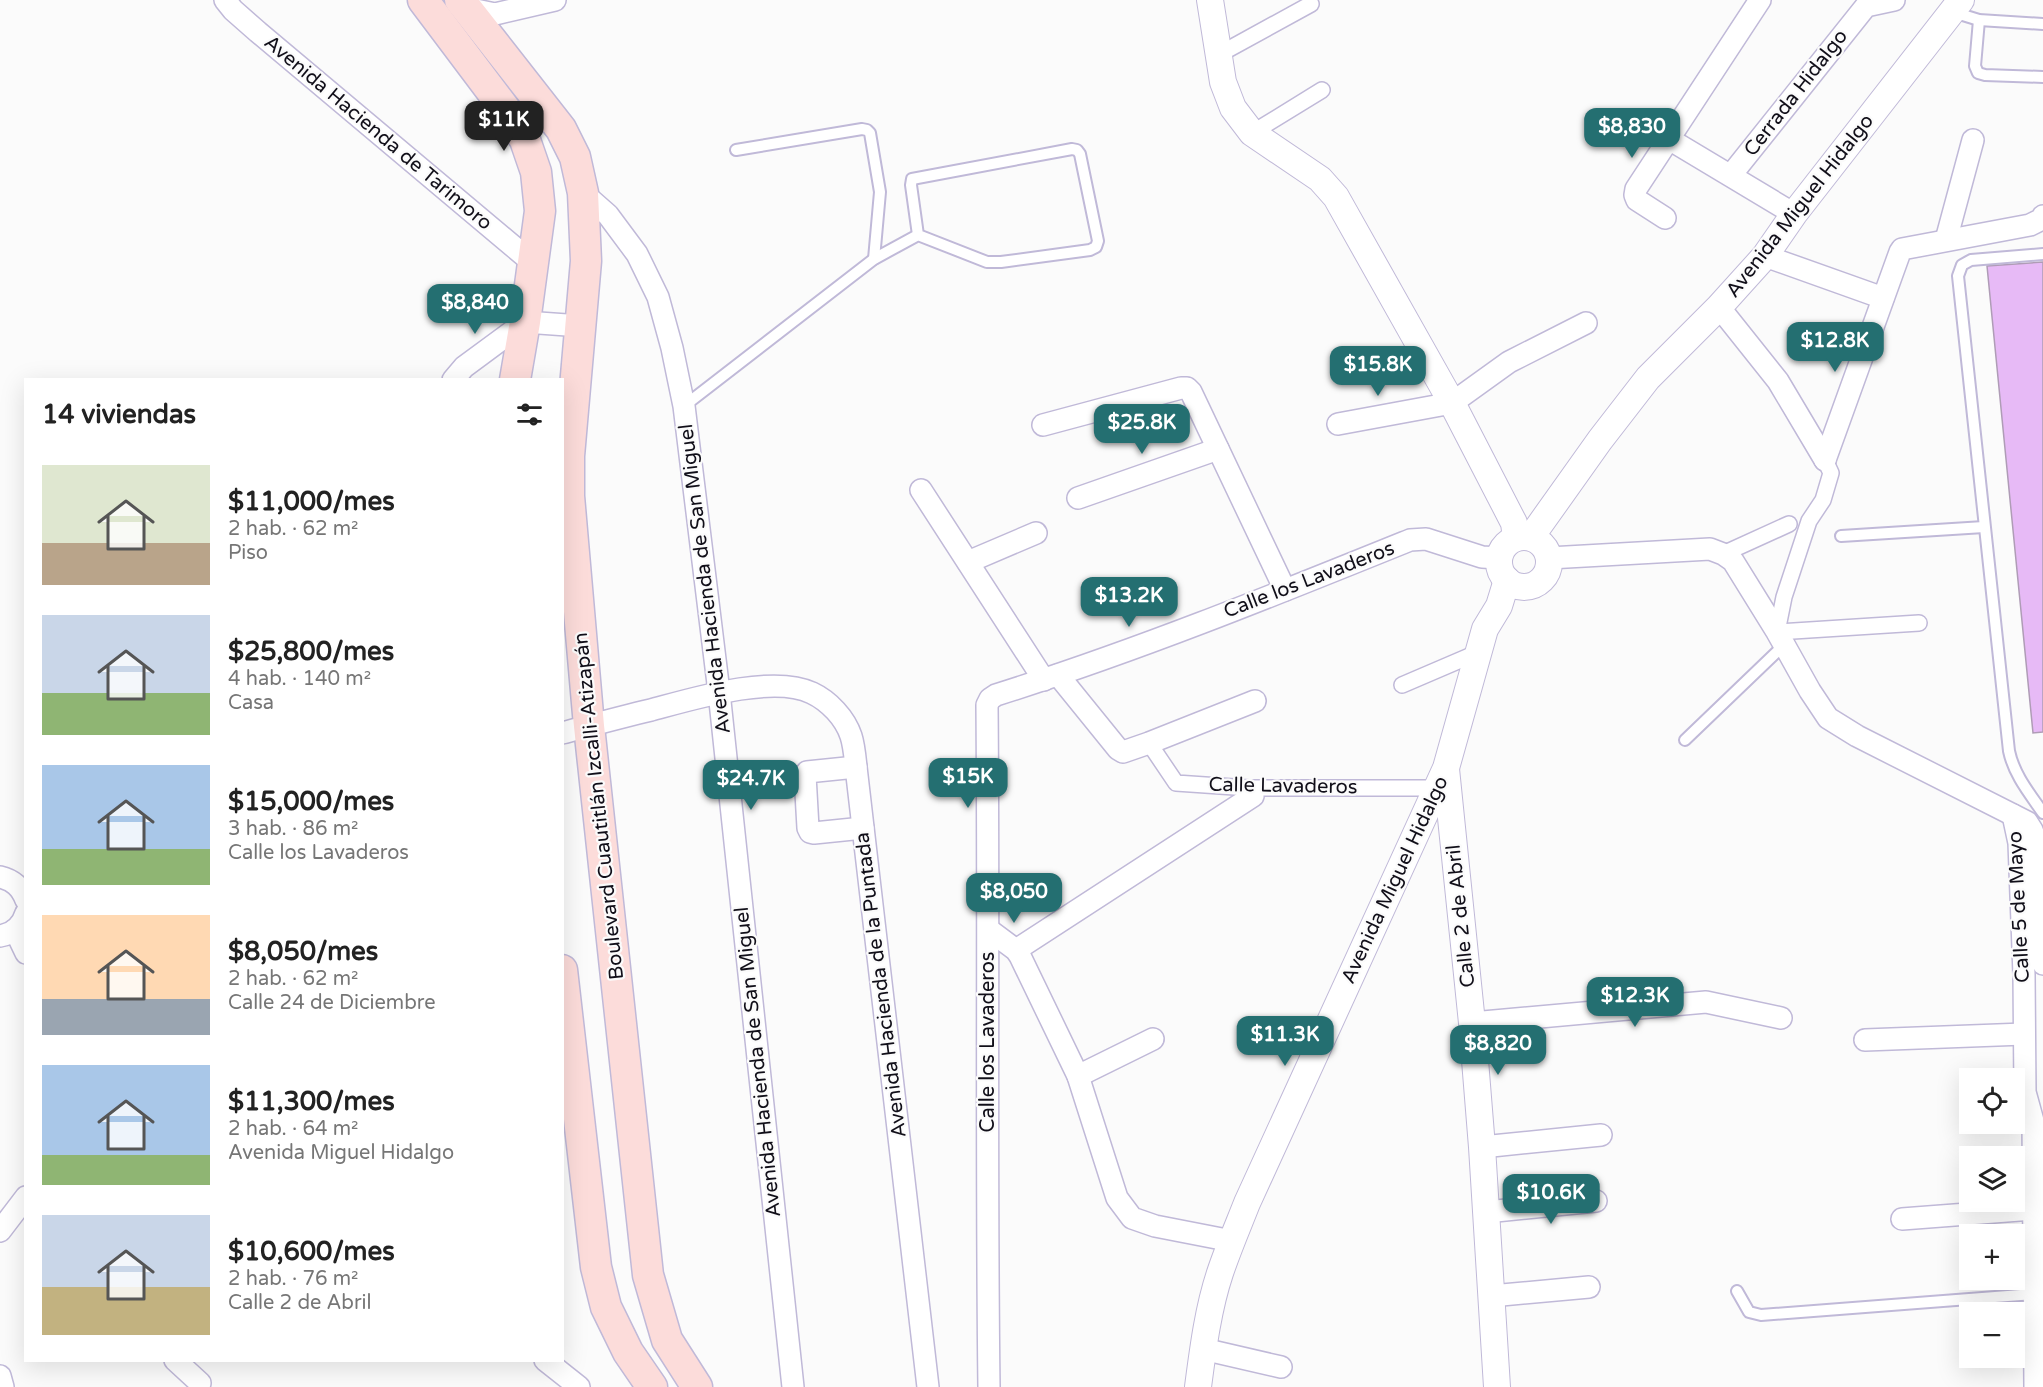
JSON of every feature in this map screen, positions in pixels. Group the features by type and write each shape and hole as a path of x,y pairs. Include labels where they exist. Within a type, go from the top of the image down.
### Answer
{"main road":[{"path":"423,0 511,117 525,140 536,172 540,211 515,378"},
{"name":"Boulevard Cuautitlán Izcalli-Atizapán","path":"463,4 561,129 575,157 583,193 586,261 569,456 576,729 648,1275 667,1340 696,1387"},
{"path":"564,987 596,1267 606,1307 628,1352 652,1387"},
{"path":"667,1340 686,1387"},
{"path":"628,1352 669,1387"}],"street":[{"name":"Avenida Hacienda de Tarimoro","path":"225,0 258,32 533,263"},
{"path":"463,4 495,14 555,0"},
{"path":"1210,0 1223,82 1233,108 1252,133 1320,179 1336,197 1452,404 1514,523 1536,539 1547,572 1544,578 1532,586 1508,575 1504,546 1536,539 1710,549 1733,561 1781,638"},
{"path":"1665,218 1637,200 1636,189 1760,0"},
{"name":"Cerrada Hidalgo","path":"1731,175 1866,3 1894,0"},
{"path":"1218,55 1311,3"},
{"name":"Avenida Miguel Hidalgo","path":"1536,539 1600,440 1648,378 1719,307 1765,256 1794,214 1957,6"},
{"path":"1252,133 1322,90"},
{"path":"1669,139 1794,214"},
{"path":"1946,240 1973,140"},
{"name":"Avenida Hacienda de San Miguel","path":"583,193 608,215 637,254 658,297 684,406 719,692 793,1387"},
{"path":"1825,460 1899,252 1902,249 2030,225 2042,219 2043,216"},
{"path":"1765,256 1883,298"},
{"path":"1719,307 1778,381 1831,473 1823,500 1809,521 1784,597 1781,638"},
{"path":"455,378 464,367 525,322 581,326"},
{"path":"1338,424 1452,404 1509,362 1586,323"},
{"path":"1044,425 1187,388 1191,392 1285,590"},
{"path":"1078,498 1218,449"},
{"path":"921,490 968,562 1051,677 1118,749 1123,752 1149,743 1255,701"},
{"path":"1723,554 1789,524"},
{"path":"968,562 1036,533"},
{"name":"Calle los Lavaderos","path":"989,1387 987,705 990,699 1285,590 1410,540 1426,539 1482,557 1508,575"},
{"name":"Avenida Miguel Hidalgo","path":"1198,1387 1203,1349 1220,1274 1232,1241 1247,1203 1440,792 1485,629 1499,606 1508,575"},
{"path":"1781,638 1919,623"},
{"name":"Calle 5 de Mayo","path":"1781,638 1810,691 1828,718 1857,736 2013,815 2032,938 2024,1034 2025,1092 2033,1121 2035,1387"},
{"path":"1402,685 1479,652"},
{"name":"Avenida Hacienda de la Puntada","path":"576,729 719,692 774,686 792,687 812,692 829,704 844,721 851,736 856,767 928,1387"},
{"name":"Calle Lavaderos","path":"1149,743 1176,783 1249,788 1440,792"},
{"path":"856,767 807,772 805,775 808,828 814,833 863,828"},
{"name":"Calle 2 de Abril","path":"1440,792 1472,1023 1497,1387"},
{"path":"1016,950 1253,796"},
{"path":"0,877 16,884 24,897"},
{"path":"988,930 1016,950 1078,1076 1117,1198 1132,1218 1155,1226 1232,1241"},
{"path":"8,931 24,951"},
{"name":"Calle 5 de Mayo","path":"2032,938 2043,964"},
{"path":"1472,1023 1706,1002 1781,1018"},
{"path":"1865,1040 2024,1034"},
{"path":"1078,1076 1153,1039"},
{"name":"Calle 5 de Mayo","path":"2033,1121 2043,1100"},
{"path":"1482,1147 1601,1135"},
{"path":"0,1231 24,1200"},
{"path":"1486,1212 1596,1201"},
{"path":"1902,1219 2033,1209"},
{"path":"1491,1296 1589,1287"},
{"path":"1203,1349 1281,1366"},
{"path":"177,1362 201,1385"},
{"path":"201,1362 201,1385"},
{"path":"548,1362 579,1387"},
{"path":"0,1377 3,1387"}],"lane":[{"path":"1957,6 1978,20 2043,24"},
{"path":"1978,20 1975,66 1978,73 2043,77"},
{"path":"736,150 867,130 870,133 880,192 874,259"},
{"path":"684,406 874,259 918,235 987,262 1012,261 1096,247 1098,241 1080,154 1077,150 1050,153 912,179 918,235"},
{"path":"2043,254 1971,260 1962,266 1958,276 2012,765 2043,813"},
{"path":"1840,536 1984,527"},
{"path":"1685,740 1781,638"},
{"path":"1737,1291 1749,1312 1761,1315 2034,1294"}],"building":[{"path":"2043,262 2043,732 2033,733 1987,266"}]}
